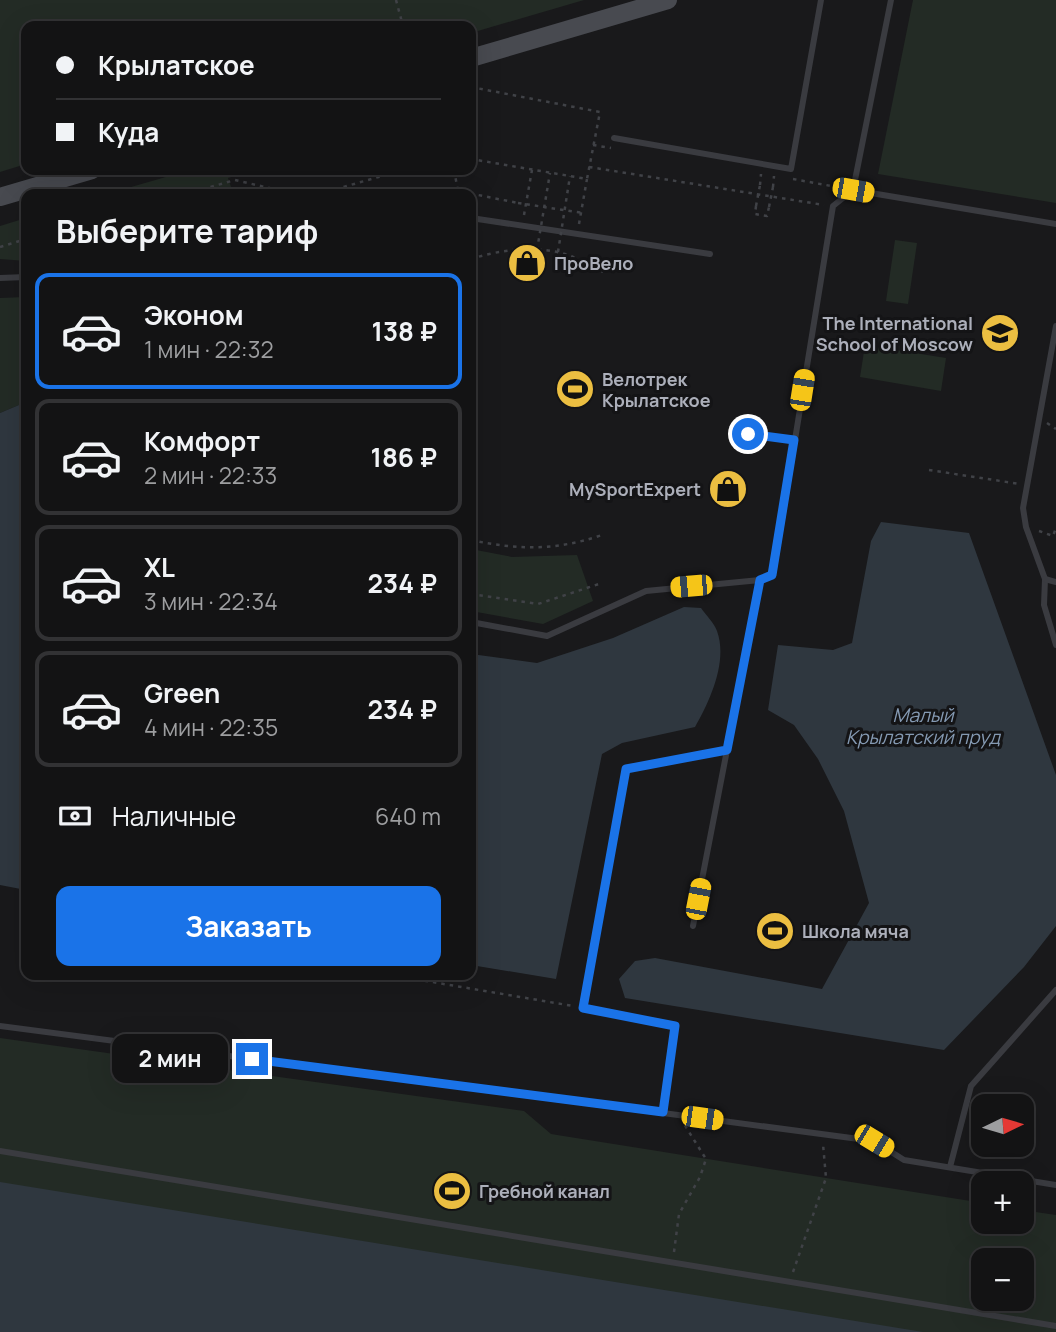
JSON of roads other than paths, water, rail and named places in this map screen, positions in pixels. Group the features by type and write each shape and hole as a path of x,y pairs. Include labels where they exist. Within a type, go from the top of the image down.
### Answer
{"main road":[{"path":"476,57 668,0"},
{"path":"27,189 75,175"},
{"path":"0,197 21,191"}],"lane":[{"path":"614,138 791,169 821,0"},
{"path":"476,623 547,636 646,591 760,580 772,575 833,206 853,190 891,0"},
{"path":"853,190 1056,224"},
{"path":"476,219 710,254"},
{"path":"0,278 21,277"},
{"path":"1056,326 1023,508 1026,527 1045,579 1044,605 1056,645"},
{"path":"748,434 794,440"},
{"path":"1045,579 1056,582"},
{"path":"693,926 760,580"},
{"path":"663,1112 675,1026 583,1008 626,769 727,750"},
{"path":"950,1167 971,1086 1056,990"},
{"path":"0,1026 874,1141 904,1160 1056,1185"},
{"path":"0,1151 1056,1326"}],"water":[{"path":"21,404 21,889 0,885 0,413"},
{"name":"Малый Крылатский пруд","path":"881,522 969,533 1056,775 1056,926 1024,967 944,1050 625,998 619,979 635,961 655,958 822,989 869,903 844,811 818,759 794,725 768,710 778,645 833,650 852,643 871,541"},
{"path":"684,607 701,608 717,631 720,643 719,668 706,705 695,727 622,743 602,754 556,979 476,966 476,655 537,663 613,638"},
{"path":"0,1182 923,1332 0,1332"}],"place":[{"name":"ПроВело","path":"527,263"},
{"name":"The International School of Moscow","path":"1000,333"},
{"name":"Велотрек Крылатское","path":"575,389"},
{"name":"MySportExpert","path":"728,489"},
{"name":"Школа мяча","path":"775,931"},
{"name":"Гребной канал","path":"452,1191"}]}
